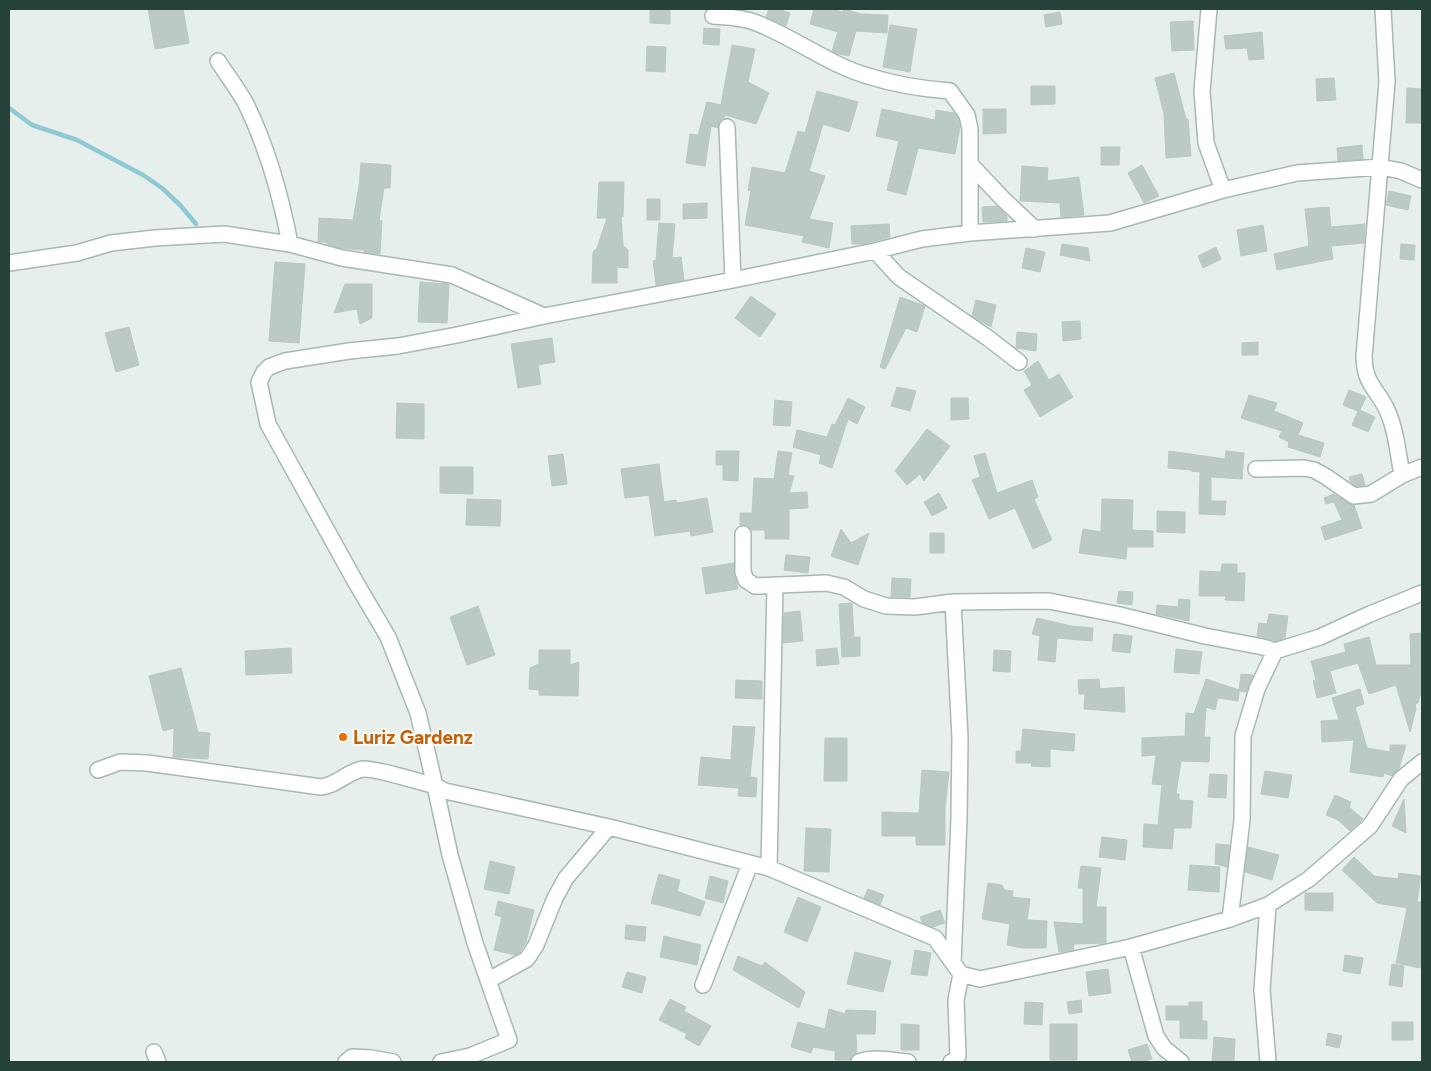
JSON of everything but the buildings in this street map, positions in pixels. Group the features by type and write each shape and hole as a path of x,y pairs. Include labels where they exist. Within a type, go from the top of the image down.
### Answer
{"street":[{"path":"1209,9 1202,100 1206,143 1223,190"},
{"path":"1383,9 1387,82 1364,357 1368,381 1387,411 1396,440 1402,475"},
{"path":"713,16 754,21 824,57 867,76 950,91 959,102 970,129 970,232"},
{"path":"218,61 245,102 259,133 283,207 290,244"},
{"path":"728,126 734,280"},
{"path":"970,164 1035,229"},
{"path":"441,1062 470,1056 509,1040 475,943 453,864 418,713 388,637 268,424 259,382 269,367 285,361 398,346 457,335 544,316 876,251 922,239 970,232 1110,223 1223,190 1297,173 1380,167 1401,171 1422,180"},
{"path":"9,263 77,253 111,243 224,234 290,244 342,258 452,275 544,316"},
{"path":"876,251 899,277 988,338 1019,362"},
{"path":"1256,469 1304,468 1314,470 1354,496 1371,494 1402,475 1422,467"},
{"path":"743,534 743,572 746,580 755,586 826,583 844,587 864,599 886,606 915,607 953,602 1049,601 1120,615 1275,651 1320,637 1422,593"},
{"path":"769,868 775,585"},
{"path":"951,1062 958,1056 956,1000 960,738 953,602"},
{"path":"1230,919 1242,820 1243,736 1257,688 1275,651"},
{"path":"98,770 120,762 147,763 321,787 330,785 363,769 374,770 435,786 445,792 609,827 769,868 935,938 957,969 980,979 1131,947 1230,919 1268,905 1309,879 1370,826 1401,779 1422,762"},
{"path":"489,980 527,959 536,945 566,878 609,827"},
{"path":"703,984 750,864"},
{"path":"1268,905 1262,990 1268,1062"},
{"path":"1131,947 1156,1036 1174,1060"},
{"path":"346,1062 352,1057 393,1062"},
{"path":"859,1062 873,1059 908,1062"}],"waterway":[{"path":"9,108 32,125 77,140 143,175 162,188 196,224"}],"place":[{"name":"Luriz Gardenz","path":"343,737"}]}
